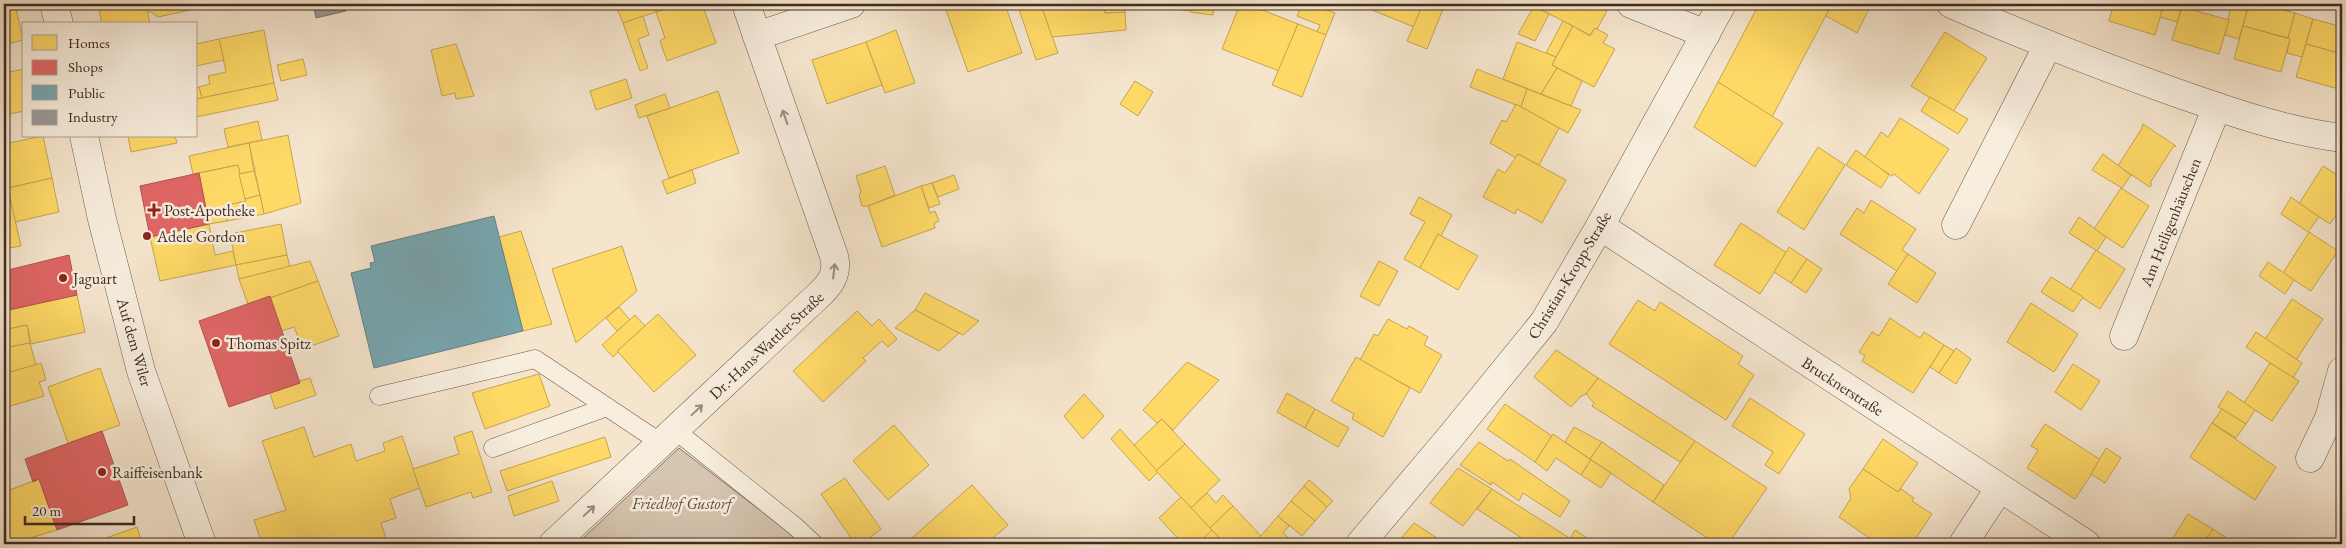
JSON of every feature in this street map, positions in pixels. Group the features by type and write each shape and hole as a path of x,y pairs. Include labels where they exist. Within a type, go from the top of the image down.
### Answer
{"street":[{"path":"54,4 58,22"},
{"name":"Dr.-Hans-Wattler-Straße","path":"553,544 821,294 830,284 835,274 834,256 746,4"},
{"path":"757,36 851,4"},
{"path":"1631,4 1706,34"},
{"name":"Christian-Kropp-Straße","path":"1360,544 1530,340 1567,285 1722,4"},
{"path":"1950,4 2048,44 2217,107 2268,122 2342,138"},
{"path":"1956,225 2048,44"},
{"name":"Am Heiligenhäuschen","path":"2124,336 2217,107"},
{"name":"Auf dem Wiler","path":"84,138 102,219 141,371 202,544"},
{"name":"Brucknerstraße","path":"1600,226 2086,544"},
{"path":"2310,458 2329,418 2342,370"},
{"path":"1963,544 1999,488"}],"lane":[{"path":"379,396 535,359 607,407 668,437 796,527 814,544"},
{"path":"493,448 607,407"}],"green space":[{"name":"Friedhof Gustorf","path":"679,448 795,537 801,544 577,544"}],"building: Homes":[{"path":"4,4 15,4 22,40 4,45"},
{"path":"98,4 125,4 99,9"},
{"path":"125,4 146,4 150,22 102,22 99,9"},
{"path":"146,4 217,4 158,17 151,12 147,12"},
{"path":"621,4 653,4 656,12 623,23 616,6"},
{"path":"653,4 679,4 656,12"},
{"path":"679,4 702,4 716,43 667,61 660,41 665,38 656,12"},
{"path":"965,4 1005,4 1022,53 968,72 946,10"},
{"path":"1034,4 1041,4 1058,53 1036,60 1019,9"},
{"path":"1041,4 1104,4 1105,13 1125,12 1126,30 1052,37"},
{"path":"1104,4 1124,4 1125,12 1105,13"},
{"path":"1170,4 1191,4 1190,11 1169,8"},
{"path":"1191,4 1214,4 1213,15 1190,12"},
{"path":"1240,4 1247,4 1298,24 1279,71 1222,49"},
{"path":"1302,4 1311,4 1335,13 1326,35 1317,32 1320,25 1297,16"},
{"path":"1363,4 1423,4 1414,27 1362,6"},
{"path":"1423,4 1445,4 1427,49 1407,41"},
{"path":"1535,4 1593,4 1607,11 1597,29 1595,28 1590,35 1534,6"},
{"path":"1759,4 1832,4 1772,117 1718,82"},
{"path":"1832,4 1864,4 1870,7 1857,33 1826,16"},
{"path":"2114,4 2164,4 2155,35 2109,21"},
{"path":"2164,4 2183,4 2177,22 2160,17"},
{"path":"2231,4 2249,4 2239,39 2225,35"},
{"path":"2249,4 2261,4 2295,13 2288,38 2243,26"},
{"path":"1534,6 1549,14 1535,41 1518,34"},
{"path":"2182,7 2229,20 2219,54 2172,40"},
{"path":"2295,13 2313,19 2302,57 2287,53 2290,39 2288,38"},
{"path":"643,16 649,35 638,39 648,68 640,71 623,23"},
{"path":"2313,19 2342,27 2342,54 2306,44"},
{"path":"1563,21 1573,26 1556,57 1546,53"},
{"path":"1298,24 1326,35 1302,97 1272,85"},
{"path":"1573,26 1590,36 1595,28 1608,35 1603,43 1615,49 1594,87 1552,65"},
{"path":"2243,26 2290,39 2281,72 2234,59"},
{"path":"264,30 274,83 202,98 199,87 210,84 208,76 226,72 219,39"},
{"path":"896,30 915,83 885,93 866,42"},
{"path":"1945,32 1987,58 1953,112 1911,86"},
{"path":"219,39 224,60 198,66 198,44"},
{"path":"866,42 882,85 827,104 812,60"},
{"path":"1517,42 1556,57 1552,65 1557,68 1541,94 1503,79"},
{"path":"456,44 474,96 456,99 455,93 442,96 431,50"},
{"path":"2306,44 2342,54 2342,90 2296,77"},
{"path":"303,59 307,75 281,81 277,65"},
{"path":"1557,68 1582,81 1571,106 1541,94"},
{"path":"22,69 22,111 4,115 4,73"},
{"path":"1477,69 1527,89 1521,107 1470,87"},
{"path":"626,79 632,98 596,110 590,91"},
{"path":"1135,81 1153,92 1138,116 1120,104"},
{"path":"1718,82 1783,123 1755,167 1694,127"},
{"path":"274,83 278,100 198,117 198,99"},
{"path":"199,87 202,98 198,99"},
{"path":"1527,89 1581,110 1568,133 1521,107"},
{"path":"718,91 739,153 669,178 647,116"},
{"path":"665,94 670,108 639,118 635,105"},
{"path":"1930,97 1968,119 1958,134 1921,111"},
{"path":"1516,104 1559,128 1539,165 1518,154 1516,158 1490,143 1502,120 1506,122"},
{"path":"1900,118 1949,149 1919,194 1894,174 1892,176 1864,158 1881,132 1888,137"},
{"path":"258,121 262,140 228,147 224,129"},
{"path":"2143,124 2176,146 2173,147 2150,183 2152,184 2150,187 2118,166"},
{"path":"288,135 301,203 264,214 249,143"},
{"path":"33,138 43,138 52,178 8,188 4,168 4,144"},
{"path":"128,138 176,138 177,143 131,152"},
{"path":"249,143 254,171 240,174 238,165 193,174 189,156"},
{"path":"1818,147 1845,165 1804,230 1777,212"},
{"path":"1856,150 1889,175 1881,188 1846,165"},
{"path":"1518,154 1566,180 1542,223 1517,209 1515,214 1483,197 1498,169 1505,173"},
{"path":"2103,154 2131,175 2122,188 2092,170"},
{"path":"238,165 246,201 223,206 227,221 209,224 199,173"},
{"path":"885,166 895,195 868,206 862,206 859,195 861,192 856,176"},
{"path":"2323,166 2342,178 2342,206 2330,224 2299,204"},
{"path":"692,170 696,183 667,194 662,181"},
{"path":"254,171 260,195 245,199 239,174"},
{"path":"954,175 959,189 938,197 932,183"},
{"path":"52,178 59,212 15,222 8,188"},
{"path":"932,183 940,204 929,208 921,186"},
{"path":"921,186 930,213 935,211 939,221 934,223 935,228 882,247 868,206"},
{"path":"8,188 11,202 4,204 4,189"},
{"path":"2121,188 2149,206 2123,248 2094,229"},
{"path":"260,195 264,214 227,221 223,206 246,201 245,199"},
{"path":"1419,197 1452,215 1441,236 1438,234 1420,268 1404,259 1425,222 1410,214"},
{"path":"2291,197 2319,217 2308,232 2281,214"},
{"path":"1871,200 1916,229 1902,250 1908,254 1897,271 1840,234 1857,208 1864,213"},
{"path":"11,202 21,246 4,249 4,204"},
{"path":"2079,217 2106,237 2097,251 2069,233"},
{"path":"1741,223 1787,253 1760,294 1714,265"},
{"path":"209,224 215,255 233,251 236,265 160,281 150,237"},
{"path":"281,224 287,255 236,265 230,234"},
{"path":"521,231 552,324 523,331 499,237"},
{"path":"2309,232 2338,251 2311,291 2283,273"},
{"path":"1438,234 1478,256 1458,290 1420,268"},
{"path":"622,246 637,291 576,343 552,269"},
{"path":"1789,247 1807,259 1791,283 1774,272"},
{"path":"2096,250 2125,269 2100,309 2070,290"},
{"path":"1908,254 1936,273 1917,303 1888,284"},
{"path":"287,255 290,267 239,279 236,265"},
{"path":"1807,259 1822,269 1806,293 1791,283"},
{"path":"310,261 318,281 248,304 239,279"},
{"path":"1379,261 1398,271 1379,306 1360,296"},
{"path":"2268,262 2294,280 2285,294 2259,276"},
{"path":"2051,277 2083,297 2073,312 2041,292"},
{"path":"318,281 339,336 303,349 294,327 281,331 270,298"},
{"path":"925,293 979,321 963,335 959,333 915,310"},
{"path":"77,295 85,332 31,344 27,325 4,330 4,311"},
{"path":"2292,299 2323,319 2296,360 2265,339"},
{"path":"1638,300 1655,311 1660,302 1743,356 1738,364 1754,375 1726,420 1609,344"},
{"path":"2031,303 2078,334 2054,372 2007,342"},
{"path":"619,307 630,320 617,331 606,318"},
{"path":"915,310 959,333 939,351 895,328"},
{"path":"857,311 872,326 879,319 897,339 888,347 882,341 863,358 866,361 823,402 793,371"},
{"path":"658,314 696,355 654,392 617,351"},
{"path":"635,315 645,326 617,351 613,357 602,345"},
{"path":"1890,318 1920,338 1924,332 1944,345 1913,393 1862,361 1865,356 1859,352 1872,332 1879,336"},
{"path":"1388,319 1407,329 1409,326 1428,337 1424,345 1442,355 1420,393 1360,360 1374,334 1378,336"},
{"path":"27,325 30,343 4,348 4,330"},
{"path":"2256,332 2302,363 2293,378 2246,347"},
{"path":"30,343 36,365 4,374 4,348"},
{"path":"1944,345 1954,351 1939,373 1930,367"},
{"path":"1956,348 1971,359 1956,384 1939,373"},
{"path":"1556,350 1598,378 1586,394 1580,397 1571,407 1534,377"},
{"path":"1356,357 1410,388 1383,437 1352,419 1354,414 1331,401"},
{"path":"1187,362 1219,380 1173,430 1162,419 1157,423 1143,410"},
{"path":"41,363 46,380 39,382 44,396 4,408 4,374"},
{"path":"2270,363 2299,381 2272,421 2244,403"},
{"path":"2073,364 2100,381 2081,410 2055,392"},
{"path":"100,368 120,425 68,443 48,387"},
{"path":"539,374 550,406 485,429 472,393"},
{"path":"310,378 316,395 275,409 270,393"},
{"path":"1598,378 1695,441 1680,462 1592,406 1594,403 1586,394"},
{"path":"2228,391 2255,410 2246,424 2218,407"},
{"path":"1287,393 1315,409 1305,428 1277,412"},
{"path":"1084,394 1104,416 1083,439 1064,416"},
{"path":"1750,398 1805,434 1779,474 1765,465 1773,452 1732,426"},
{"path":"1505,404 1552,436 1535,462 1487,429"},
{"path":"1315,409 1349,428 1338,447 1305,428"},
{"path":"2222,409 2246,424 2236,438 2212,423"},
{"path":"1162,419 1185,444 1156,471 1134,445"},
{"path":"2212,423 2276,467 2255,500 2190,457"},
{"path":"2045,424 2101,460 2075,499 2027,468 2038,450 2031,446"},
{"path":"894,425 929,465 888,500 853,461"},
{"path":"304,427 314,457 351,444 356,461 385,451 383,443 402,436 420,488 390,499 396,518 381,523 388,544 262,544 254,520 286,510 262,441"},
{"path":"1574,427 1602,442 1590,459 1565,442"},
{"path":"1120,429 1158,472 1149,481 1111,439"},
{"path":"472,431 492,492 473,498 471,492 426,507 413,469 459,454 454,437"},
{"path":"1553,434 1591,460 1581,475 1556,458 1547,471 1535,462"},
{"path":"605,437 611,457 507,491 500,471"},
{"path":"1883,439 1918,463 1898,492 1863,469"},
{"path":"1695,441 1767,488 1728,544 1716,544 1653,502"},
{"path":"1479,442 1508,461 1510,459 1570,501 1560,517 1523,493 1519,501 1492,482 1491,485 1460,465"},
{"path":"1602,442 1664,485 1653,502 1590,459"},
{"path":"1185,444 1220,480 1191,508 1156,471"},
{"path":"2106,448 2121,458 2105,483 2091,474"},
{"path":"1591,460 1611,473 1601,488 1581,475"},
{"path":"1458,468 1492,489 1463,526 1430,503"},
{"path":"1863,469 1898,492 1901,489 1914,498 1912,501 1932,514 1912,544 1878,544 1839,517 1851,498 1849,489"},
{"path":"845,478 881,529 862,544 855,544 821,494"},
{"path":"39,479 57,530 10,544 4,528 4,492"},
{"path":"1309,480 1333,501 1327,507 1304,486"},
{"path":"552,481 559,501 514,516 508,496"},
{"path":"972,485 1008,525 986,544 905,544"},
{"path":"1304,486 1327,507 1315,521 1291,501"},
{"path":"1492,489 1571,539 1567,544 1531,544 1477,509"},
{"path":"1207,493 1216,503 1223,495 1233,506 1210,528 1191,508"},
{"path":"1181,497 1212,530 1200,542 1202,544 1183,544 1159,518"},
{"path":"1291,501 1315,521 1302,536 1278,516"},
{"path":"1233,506 1261,536 1254,544 1225,544 1210,528"},
{"path":"2188,514 2213,529 2203,544 2169,544"},
{"path":"1278,516 1289,526 1283,533 1296,544 1254,544"},
{"path":"1414,523 1446,544 1397,543"},
{"path":"137,527 142,543 108,544 106,538"},
{"path":"2213,529 2236,544 2203,544"},
{"path":"1212,530 1225,544 1203,544 1200,542"},
{"path":"1575,530 1596,544 1567,544"}],"building: Shops":[{"path":"199,173 209,224 150,237 140,186"},
{"path":"69,255 77,295 4,311 4,271"},
{"path":"270,296 300,383 229,407 199,321"},
{"path":"102,431 128,505 57,530 39,479 33,482 25,459"}],"building: Public":[{"path":"494,216 523,331 374,368 351,273 371,268 370,263 375,262 371,246"}],"building: Industry":[{"path":"313,4 344,4 346,11 316,18"}],"place":[{"name":"Post-Apotheke","path":"154,210"},
{"name":"Adele Gordon","path":"147,236"},
{"name":"Jaguart","path":"63,278"},
{"name":"Thomas Spitz","path":"216,343"},
{"name":"Raiffeisenbank","path":"102,472"}]}
